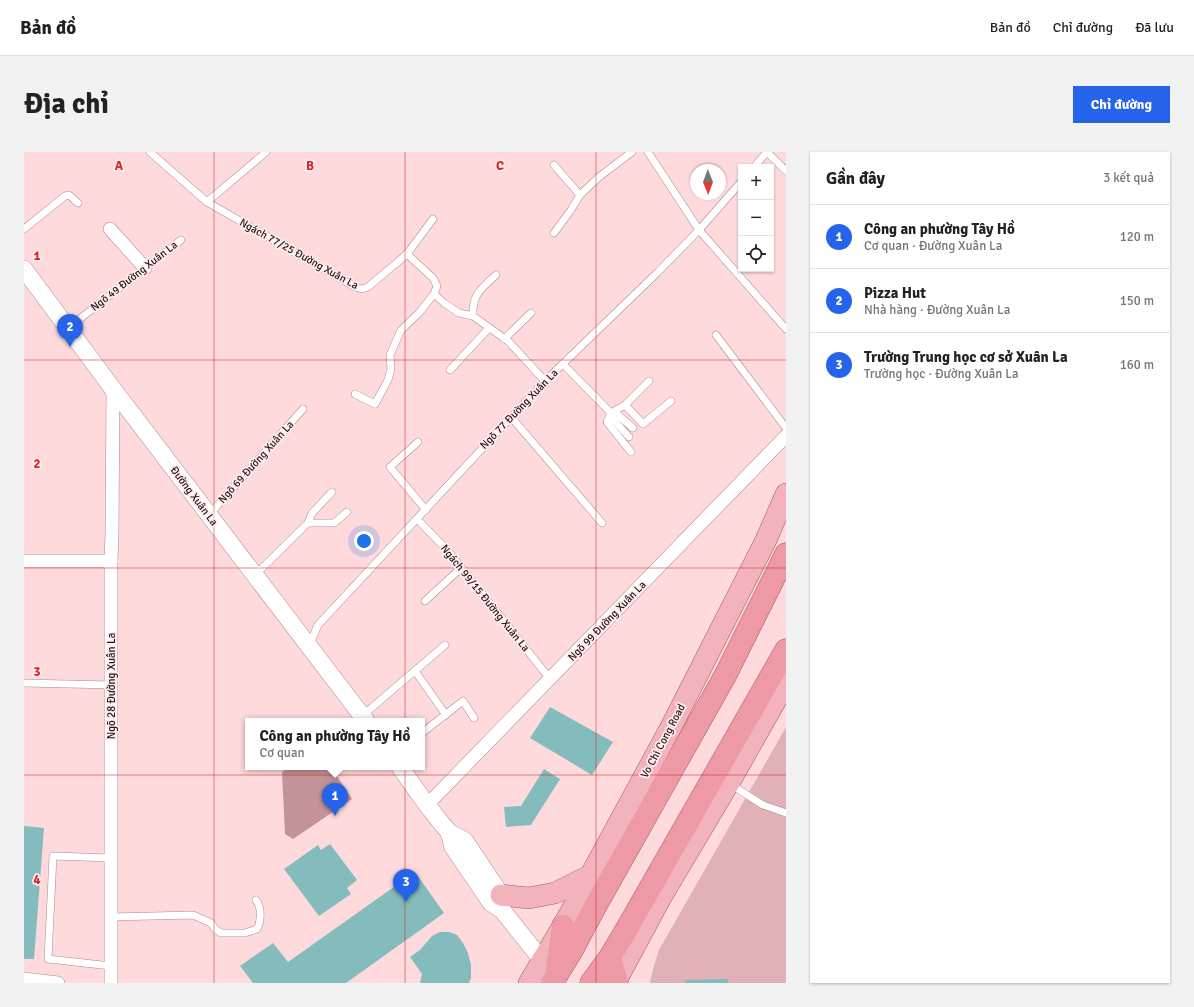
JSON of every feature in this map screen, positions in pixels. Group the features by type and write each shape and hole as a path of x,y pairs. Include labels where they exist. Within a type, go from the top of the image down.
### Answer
{"highway":[{"name":"Vo Chi Cong Road","path":"556,981 596,906 725,676 786,554"},
{"path":"590,983 610,957 638,910 786,650"},
{"path":"638,910 660,900"},
{"path":"556,981 562,926"},
{"path":"610,957 616,982"}],"main road":[{"name":"Vo Chi Cong Road","path":"529,983 562,926 672,725 760,553 786,494"},
{"path":"616,982 660,900 786,682"},
{"path":"502,903 555,893 589,876"}],"street":[{"path":"110,229 146,268"},
{"name":"Đường Xuân La","path":"24,269 113,389 209,516 256,575 363,718"},
{"name":"Ngõ 28 Đường Xuân La","path":"111,983 111,561 113,389"},
{"name":"Ngõ 99 Đường Xuân La","path":"427,805 786,436"},
{"path":"24,561 111,561"},
{"path":"402,770 427,805 450,832 465,842 502,903 556,981"},
{"path":"24,979 58,983"}],"lane":[{"path":"150,152 207,202 266,152"},
{"path":"554,233 572,210 580,195 599,177 632,152"},
{"path":"648,152 699,230 786,328"},
{"path":"757,164 767,152 786,171"},
{"path":"554,165 580,195"},
{"name":"Ngõ 77 Đường Xuân La","path":"308,646 318,625 418,519 511,417 545,381 653,277 699,230 738,185"},
{"path":"24,229 65,196 69,195 78,203"},
{"name":"Ngách 77/25 Đường Xuân La","path":"207,202 355,287 362,289 368,287 407,254 433,219"},
{"name":"Ngõ 49 Đường Xuân La","path":"68,328 181,240"},
{"path":"355,394 376,404 388,380 391,369 390,355 401,330 434,294 437,286 433,278 407,254"},
{"path":"473,316 472,306 477,294 496,275"},
{"path":"434,294 444,303 460,313 473,316 508,341 545,381"},
{"path":"504,339 531,313"},
{"path":"450,370 489,328"},
{"path":"716,335 786,428"},
{"path":"563,364 611,413 614,420 629,437"},
{"path":"631,452 607,422 611,413 625,405 649,381"},
{"path":"625,405 643,424 671,401"},
{"name":"Ngõ 69 Đường Xuân La","path":"209,516 303,409"},
{"path":"611,413 618,415 633,428"},
{"path":"511,417 602,523"},
{"path":"418,442 390,467 426,510"},
{"path":"256,575 308,523 312,513 332,492"},
{"path":"308,523 334,523 347,512"},
{"name":"Ngách 99/15 Đường Xuân La","path":"418,519 461,568 550,679"},
{"path":"425,601 461,568"},
{"path":"365,718 445,645"},
{"path":"415,671 446,715"},
{"path":"24,683 111,685"},
{"path":"425,731 463,701 474,718"},
{"path":"729,783 763,805 786,813"},
{"path":"111,858 54,856 48,959 111,966"},
{"path":"111,917 193,915 211,923 215,929 221,933 245,933 257,929 260,923 260,904 256,900"}],"shaded area":[{"path":"786,727 786,983 650,983 659,950"},
{"path":"285,770 333,770 352,799 293,839 285,834 282,772"}],"building":[{"path":"550,707 613,742 592,775 530,738"},
{"path":"544,769 560,779 531,825 506,827 504,807 521,806"},
{"path":"24,826 44,828 34,959 24,959"},
{"path":"330,844 357,880 347,888 351,894 319,916 284,869 318,845 321,850"},
{"path":"415,872 444,913 346,983 253,983 240,966 273,943 288,962"},
{"path":"440,932 449,932 457,935 463,943 468,953 471,965 471,978 469,983 420,983 422,974 410,957 420,950 432,936"},
{"path":"728,979 728,983 685,983 685,980"}],"place":[{"name":"Pizza Hut","path":"70,347"},
{"name":"Công an phường Tây Hồ","path":"335,816"},
{"name":"Trường Trung học cơ sở Xuân La","path":"406,902"}]}
